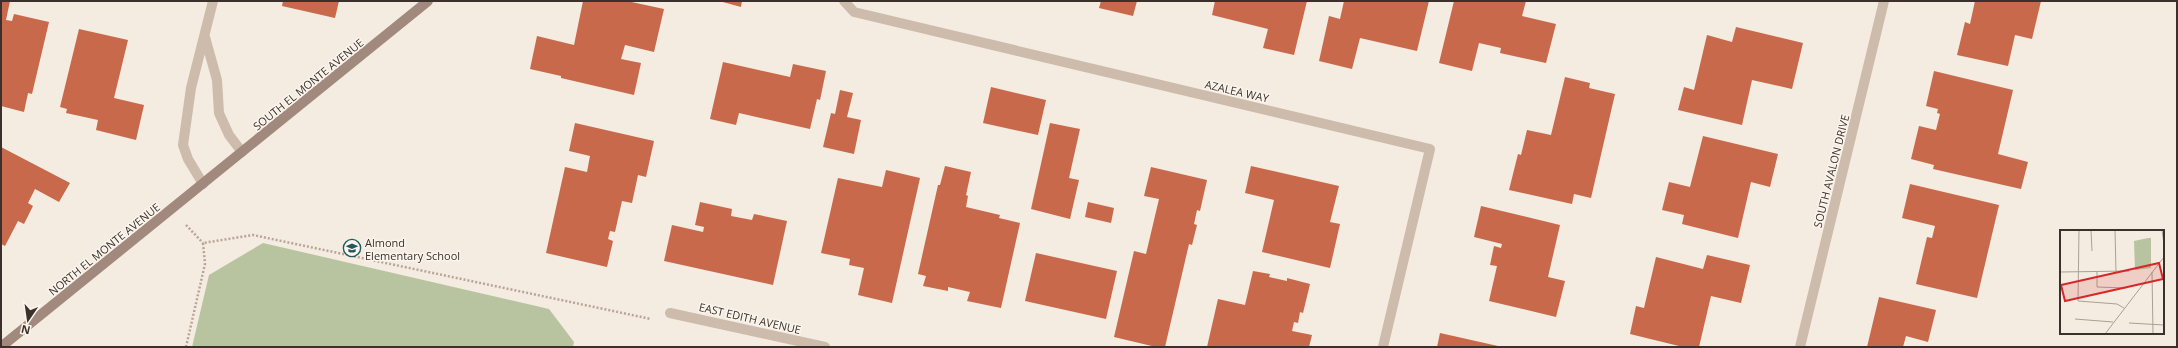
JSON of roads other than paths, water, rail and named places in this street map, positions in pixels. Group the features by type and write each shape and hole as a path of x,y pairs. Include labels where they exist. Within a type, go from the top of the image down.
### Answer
{"main road":[{"name":"SOUTH EL MONTE AVENUE","path":"203,184 428,1"},
{"name":"NORTH EL MONTE AVENUE","path":"1,347 203,184"}],"street":[{"path":"203,184 188,159 183,145 191,88 213,1"},
{"name":"AZALEA WAY","path":"844,1 854,12 1430,149 1383,347"},
{"name":"SOUTH AVALON DRIVE","path":"1800,347 1884,1"},
{"path":"205,36 217,80 219,113 229,135 242,152"},
{"name":"EAST EDITH AVENUE","path":"670,313 825,347"}],"place":[{"name":"Almond Elementary School","path":"352,248"}]}
